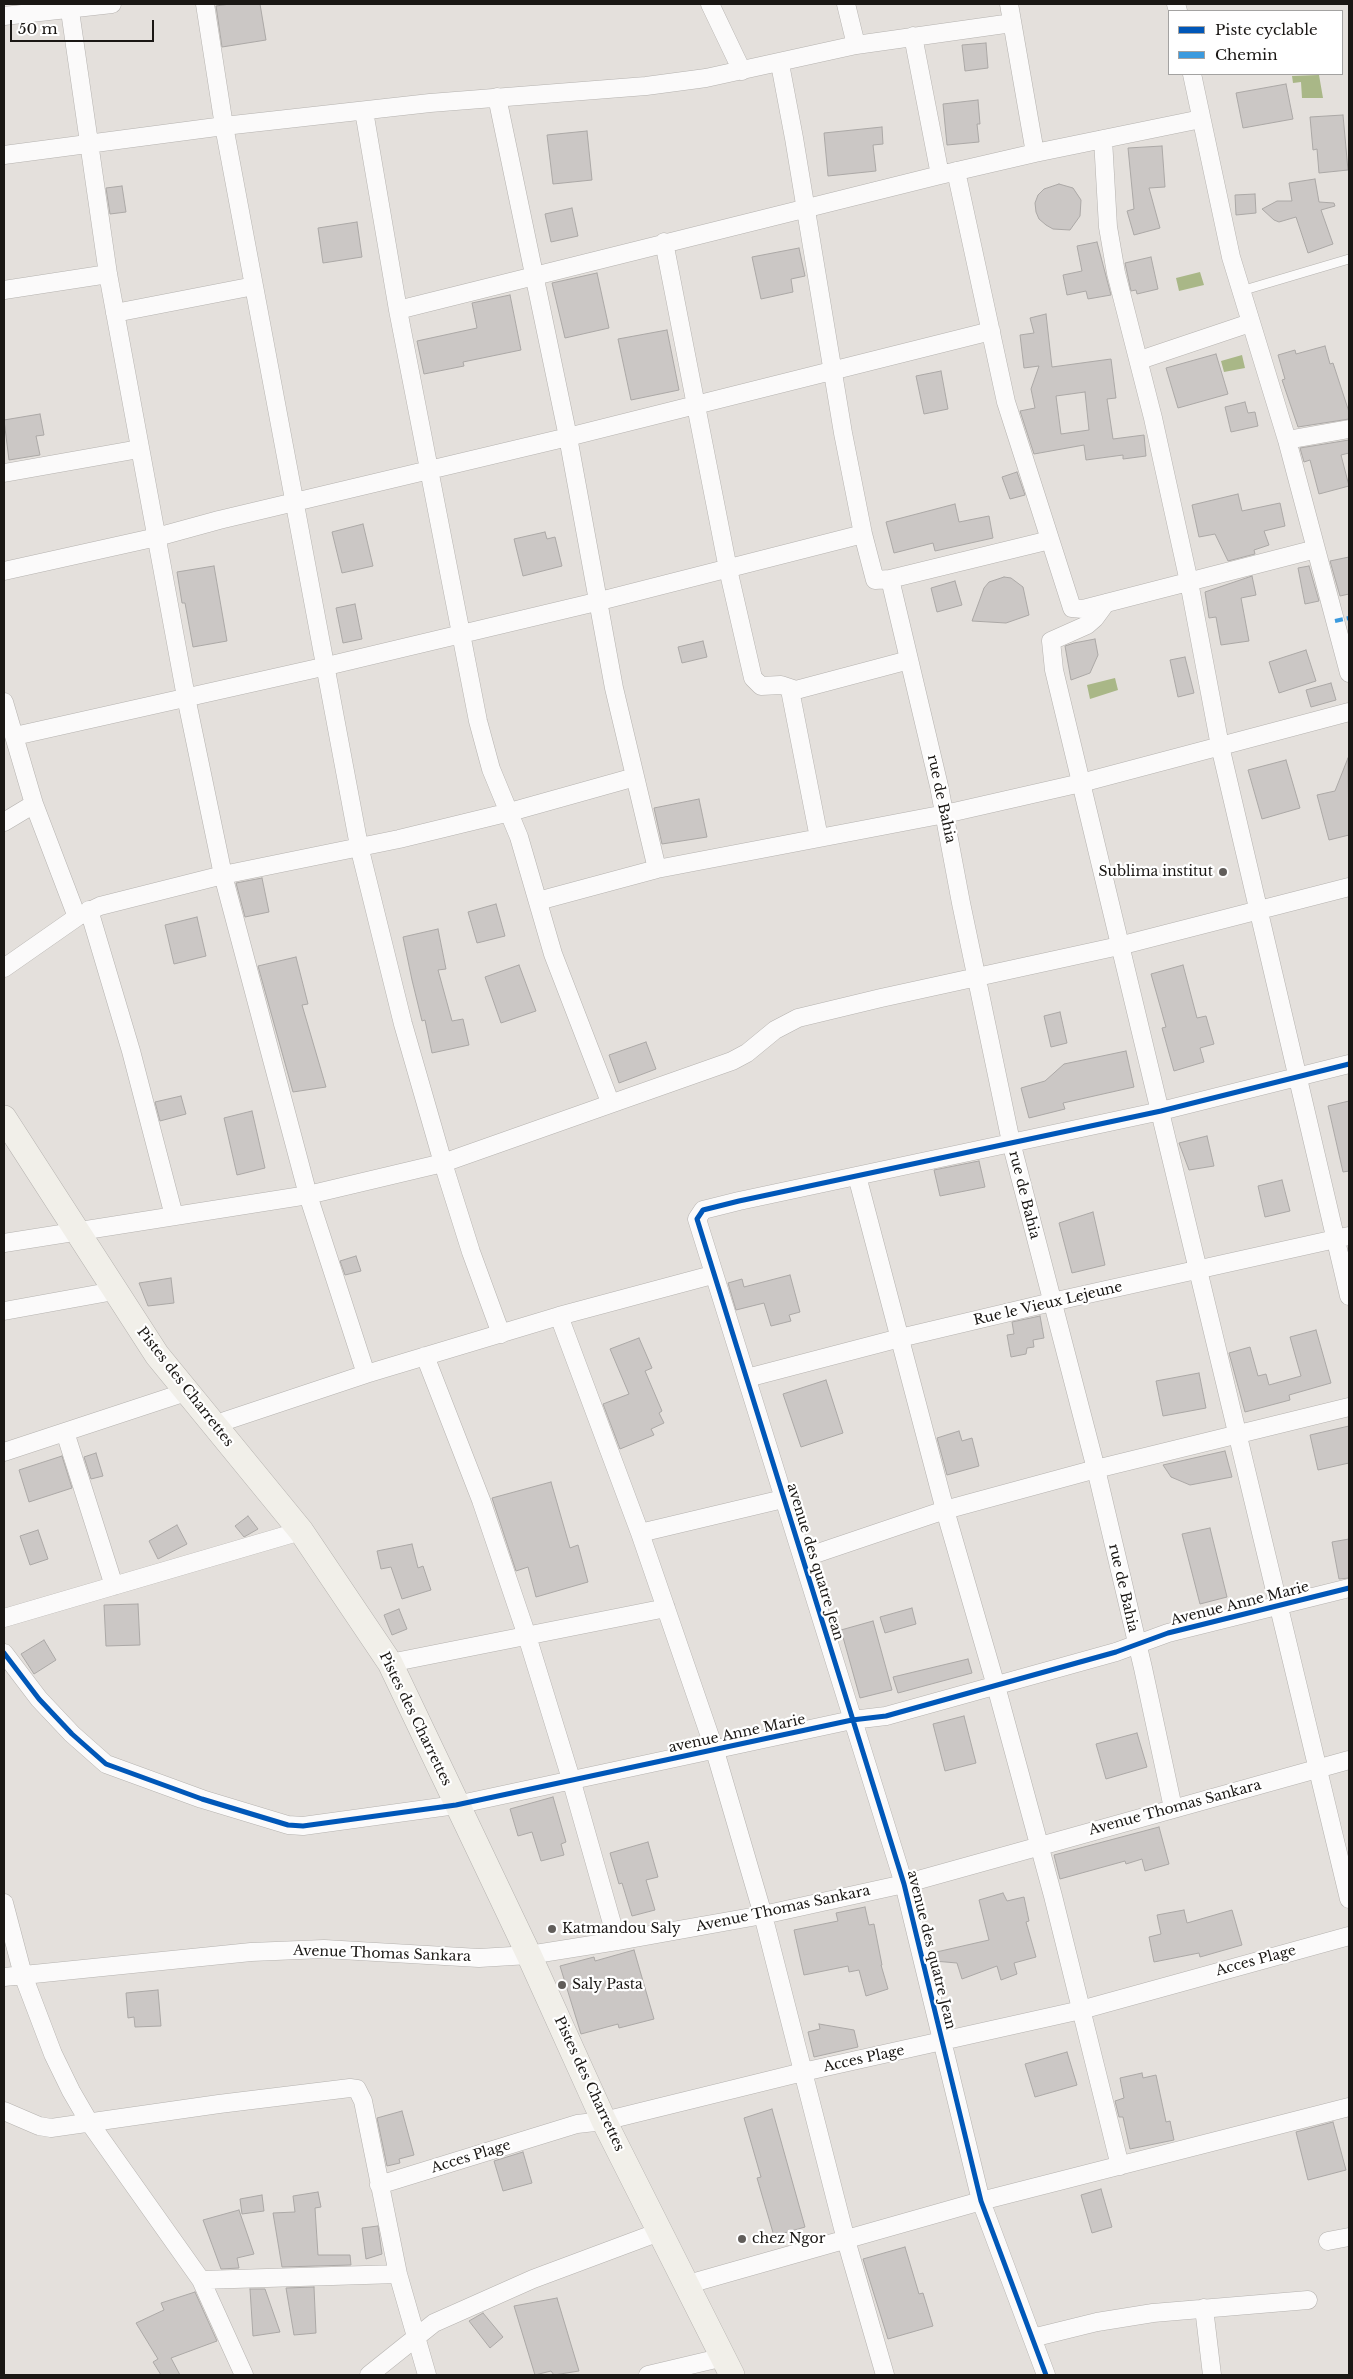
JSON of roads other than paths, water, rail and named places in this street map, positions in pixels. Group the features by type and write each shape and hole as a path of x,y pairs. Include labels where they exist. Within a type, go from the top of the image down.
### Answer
{"main road":[{"name":"Pistes des Charrettes","path":"4,1118 114,1291 158,1355 301,1532 390,1663 529,1955 604,2121 728,2366"}],"street":[{"path":"4,16 69,6 112,4"},
{"path":"206,4 224,126 294,503 327,666 359,846 403,1024 443,1163 471,1252 501,1334"},
{"path":"710,4 742,71"},
{"path":"846,4 856,45"},
{"path":"1009,4 1035,153"},
{"path":"69,6 108,274 139,449 186,697 223,875 308,1195 366,1374"},
{"path":"4,155 224,126 498,97 646,86 706,78 780,64 856,45 1012,23"},
{"path":"912,36 991,331 1006,402 1070,606 1080,610 1316,549"},
{"path":"780,64 806,208 831,370 863,534 875,580 890,579 1050,540"},
{"path":"1192,75 1220,210 1241,291 1286,440 1349,673"},
{"path":"498,97 568,437 596,602 657,869"},
{"path":"364,111 398,310 478,721 491,769 510,812 556,963 610,1102"},
{"path":"398,310 664,242 948,173 1201,119"},
{"path":"1103,139 1110,243 1140,360 1189,582 1220,746 1260,911 1297,1078 1342,1238 1349,1296"},
{"path":"664,242 728,569 755,682 761,686 781,685 796,690"},
{"path":"4,290 108,274"},
{"path":"115,313 254,286"},
{"path":"1140,360 1250,323"},
{"path":"4,571 157,537 429,471 991,331"},
{"path":"1286,440 1349,429"},
{"path":"4,473 139,449"},
{"path":"15,736 327,666 596,602 863,534"},
{"name":"rue de Bahia","path":"890,579 945,814 976,978 1011,1142 1096,1469 1173,1808"},
{"path":"1106,603 1087,625 1056,637 1050,644 1119,946 1162,1111 1236,1434 1349,1899"},
{"path":"819,838 790,702 791,695 796,690 909,660"},
{"path":"4,702 34,804 83,914 131,1051 174,1216"},
{"path":"538,901 657,869 945,814 1081,783 1349,712"},
{"path":"4,968 83,914 223,875 399,839 510,812 635,777"},
{"path":"4,822 34,804"},
{"path":"4,1243 308,1195 443,1163 610,1102 732,1061 748,1053 775,1030 798,1018 1119,946 1349,887"},
{"path":"1120,2166 996,1686 945,1510 857,1176 1162,1111 1349,1064"},
{"name":"avenue des quatre Jean","path":"857,1176 703,1210 698,1216 696,1223 748,1378 904,1884 982,2201 1046,2375"},
{"name":"Rue le Vieux Lejeune","path":"748,1378 900,1338 1052,1302 1342,1238"},
{"path":"213,1425 425,1356 559,1316 712,1275"},
{"path":"4,1310 114,1291"},
{"path":"559,1316 640,1533 715,1751 763,1915 846,2240 885,2375"},
{"path":"425,1356 481,1500 527,1636 571,1779 617,1941"},
{"path":"4,1452 186,1392"},
{"path":"803,1558 945,1510 1096,1469 1349,1408"},
{"path":"65,1432 114,1586"},
{"path":"640,1533 784,1499"},
{"path":"4,1618 301,1532"},
{"name":"Avenue Anne Marie","path":"1136,1644 1168,1633 1349,1588"},
{"path":"390,1663 666,1608"},
{"name":"avenue Anne Marie","path":"4,1653 39,1699 77,1739 106,1764 202,1800 288,1825 303,1826 456,1805 571,1779 715,1751 852,1720 886,1716 996,1686 1136,1644"},
{"name":"Avenue Thomas Sankara","path":"4,1977 260,1952 324,1949 479,1958 529,1955 617,1941 763,1915 904,1884 1038,1845 1349,1760"},
{"path":"4,1903 22,1975 53,2054 89,2122 202,2280 244,2375"},
{"name":"Acces Plage","path":"379,2186 577,2124 604,2121 803,2072 1081,2010 1349,1936"},
{"path":"4,2111 45,2128 353,2089 359,2091 363,2101 398,2274 426,2375"},
{"path":"686,2285 982,2201 1349,2107"},
{"path":"370,2375 434,2323 534,2279 659,2232"},
{"path":"1328,2241 1349,2237"},
{"path":"202,2280 398,2274"},
{"path":"1032,2338 1097,2322 1204,2308 1308,2300"},
{"path":"1204,2308 1212,2375"},
{"path":"648,2375 728,2366"}],"lane":[{"path":"1241,291 1349,259"}],"place":[{"name":"Sublima institut","path":"1223,872"},
{"name":"Katmandou Saly","path":"552,1929"},
{"name":"Saly Pasta","path":"562,1985"},
{"name":"chez Ngor","path":"742,2239"}]}
